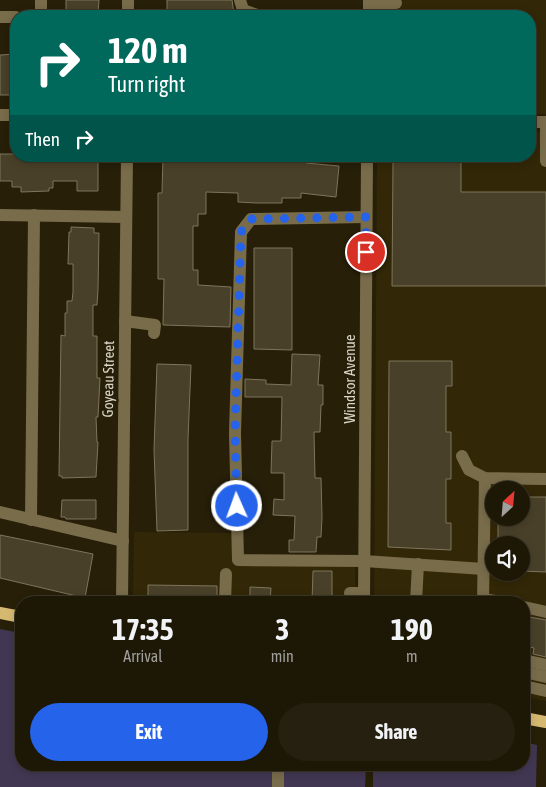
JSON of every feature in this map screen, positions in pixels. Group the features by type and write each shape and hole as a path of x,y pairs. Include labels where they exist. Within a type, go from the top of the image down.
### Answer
{"main road":[{"path":"0,613 15,616"},
{"path":"530,719 546,722"}],"street":[{"path":"369,6 396,3"},
{"path":"546,122 546,161"},
{"name":"Goyeau Street","path":"122,596 127,162"},
{"name":"Windsor Avenue","path":"364,596 367,162"},
{"path":"0,215 126,217"},
{"path":"31,520 34,215"},
{"path":"366,217 251,219 241,232 235,433 238,560 364,561 484,569"},
{"path":"125,322 155,325 154,333"},
{"path":"462,456 469,470 485,478 546,479"},
{"path":"483,596 485,478"},
{"path":"0,512 123,541"},
{"path":"416,596 418,564"},
{"path":"226,574 226,596"},
{"path":"350,593 358,596"},
{"path":"530,608 546,612"},
{"path":"530,661 546,665"},
{"path":"530,673 546,676"},
{"path":"530,687 546,691"},
{"path":"278,771 278,787"}],"shaded area":[{"path":"377,0 546,0 546,114 536,114 536,10 377,10"},
{"path":"536,131 546,132 546,701 530,698 530,596 374,596 377,162 536,162"},
{"path":"134,532 242,533 245,556 355,557 355,596 133,596"},
{"path":"0,629 15,632 15,771 366,771 365,787 0,787"},
{"path":"530,743 537,745 536,787 373,787 373,771 530,771"}],"building":[{"path":"66,0 99,0 98,10 66,10"},
{"path":"167,0 232,0 233,10 167,10"},
{"path":"10,54 10,95 0,95 0,55"},
{"path":"0,154 10,154 10,162 98,162 98,191 77,191 77,181 53,181 53,188 49,188 49,191 21,192 21,187 12,187 12,181 0,181"},
{"path":"163,162 306,162 339,166 336,197 301,193 301,198 282,198 282,203 256,203 238,202 238,193 206,192 206,214 198,214 198,226 193,226 193,270 198,270 198,285 231,287 230,327 163,325 164,279 158,279 158,193 162,193"},
{"path":"393,162 461,162 461,192 546,192 546,286 392,286"},
{"path":"71,227 94,228 94,233 99,233 97,305 93,305 93,336 97,336 97,378 100,378 98,417 96,417 98,442 96,477 62,478 62,476 59,476 61,335 65,336 67,301 72,301 73,292 73,264 68,264 69,232 71,232"},
{"path":"254,248 292,248 292,350 254,349"},
{"path":"292,354 320,355 318,385 323,385 323,405 321,405 320,432 314,432 315,478 321,478 322,517 321,537 317,537 316,552 289,552 289,540 294,540 295,516 273,515 274,499 284,500 284,473 271,473 272,441 281,441 282,397 245,397 245,379 266,380 266,384 291,385"},
{"path":"389,361 452,361 452,386 446,386 446,432 451,432 451,479 446,479 446,523 451,523 451,550 388,547"},
{"path":"157,364 191,365 188,439 188,530 157,531 154,450"},
{"path":"530,497 546,497 546,572 530,571 530,536 498,536 498,526 530,526"},
{"path":"62,500 96,500 96,519 66,519 61,517"},
{"path":"0,535 93,554 85,596 76,596 0,578"},
{"path":"313,571 332,571 332,596 312,596"},
{"path":"148,585 217,586 217,596 148,596"},
{"path":"250,587 271,588 270,596 250,596"},
{"path":"530,617 546,620 546,657 533,654 534,648 530,647"}],"route":[{"path":"237,506 235,433 241,232 251,219 366,217 366,252"}]}
